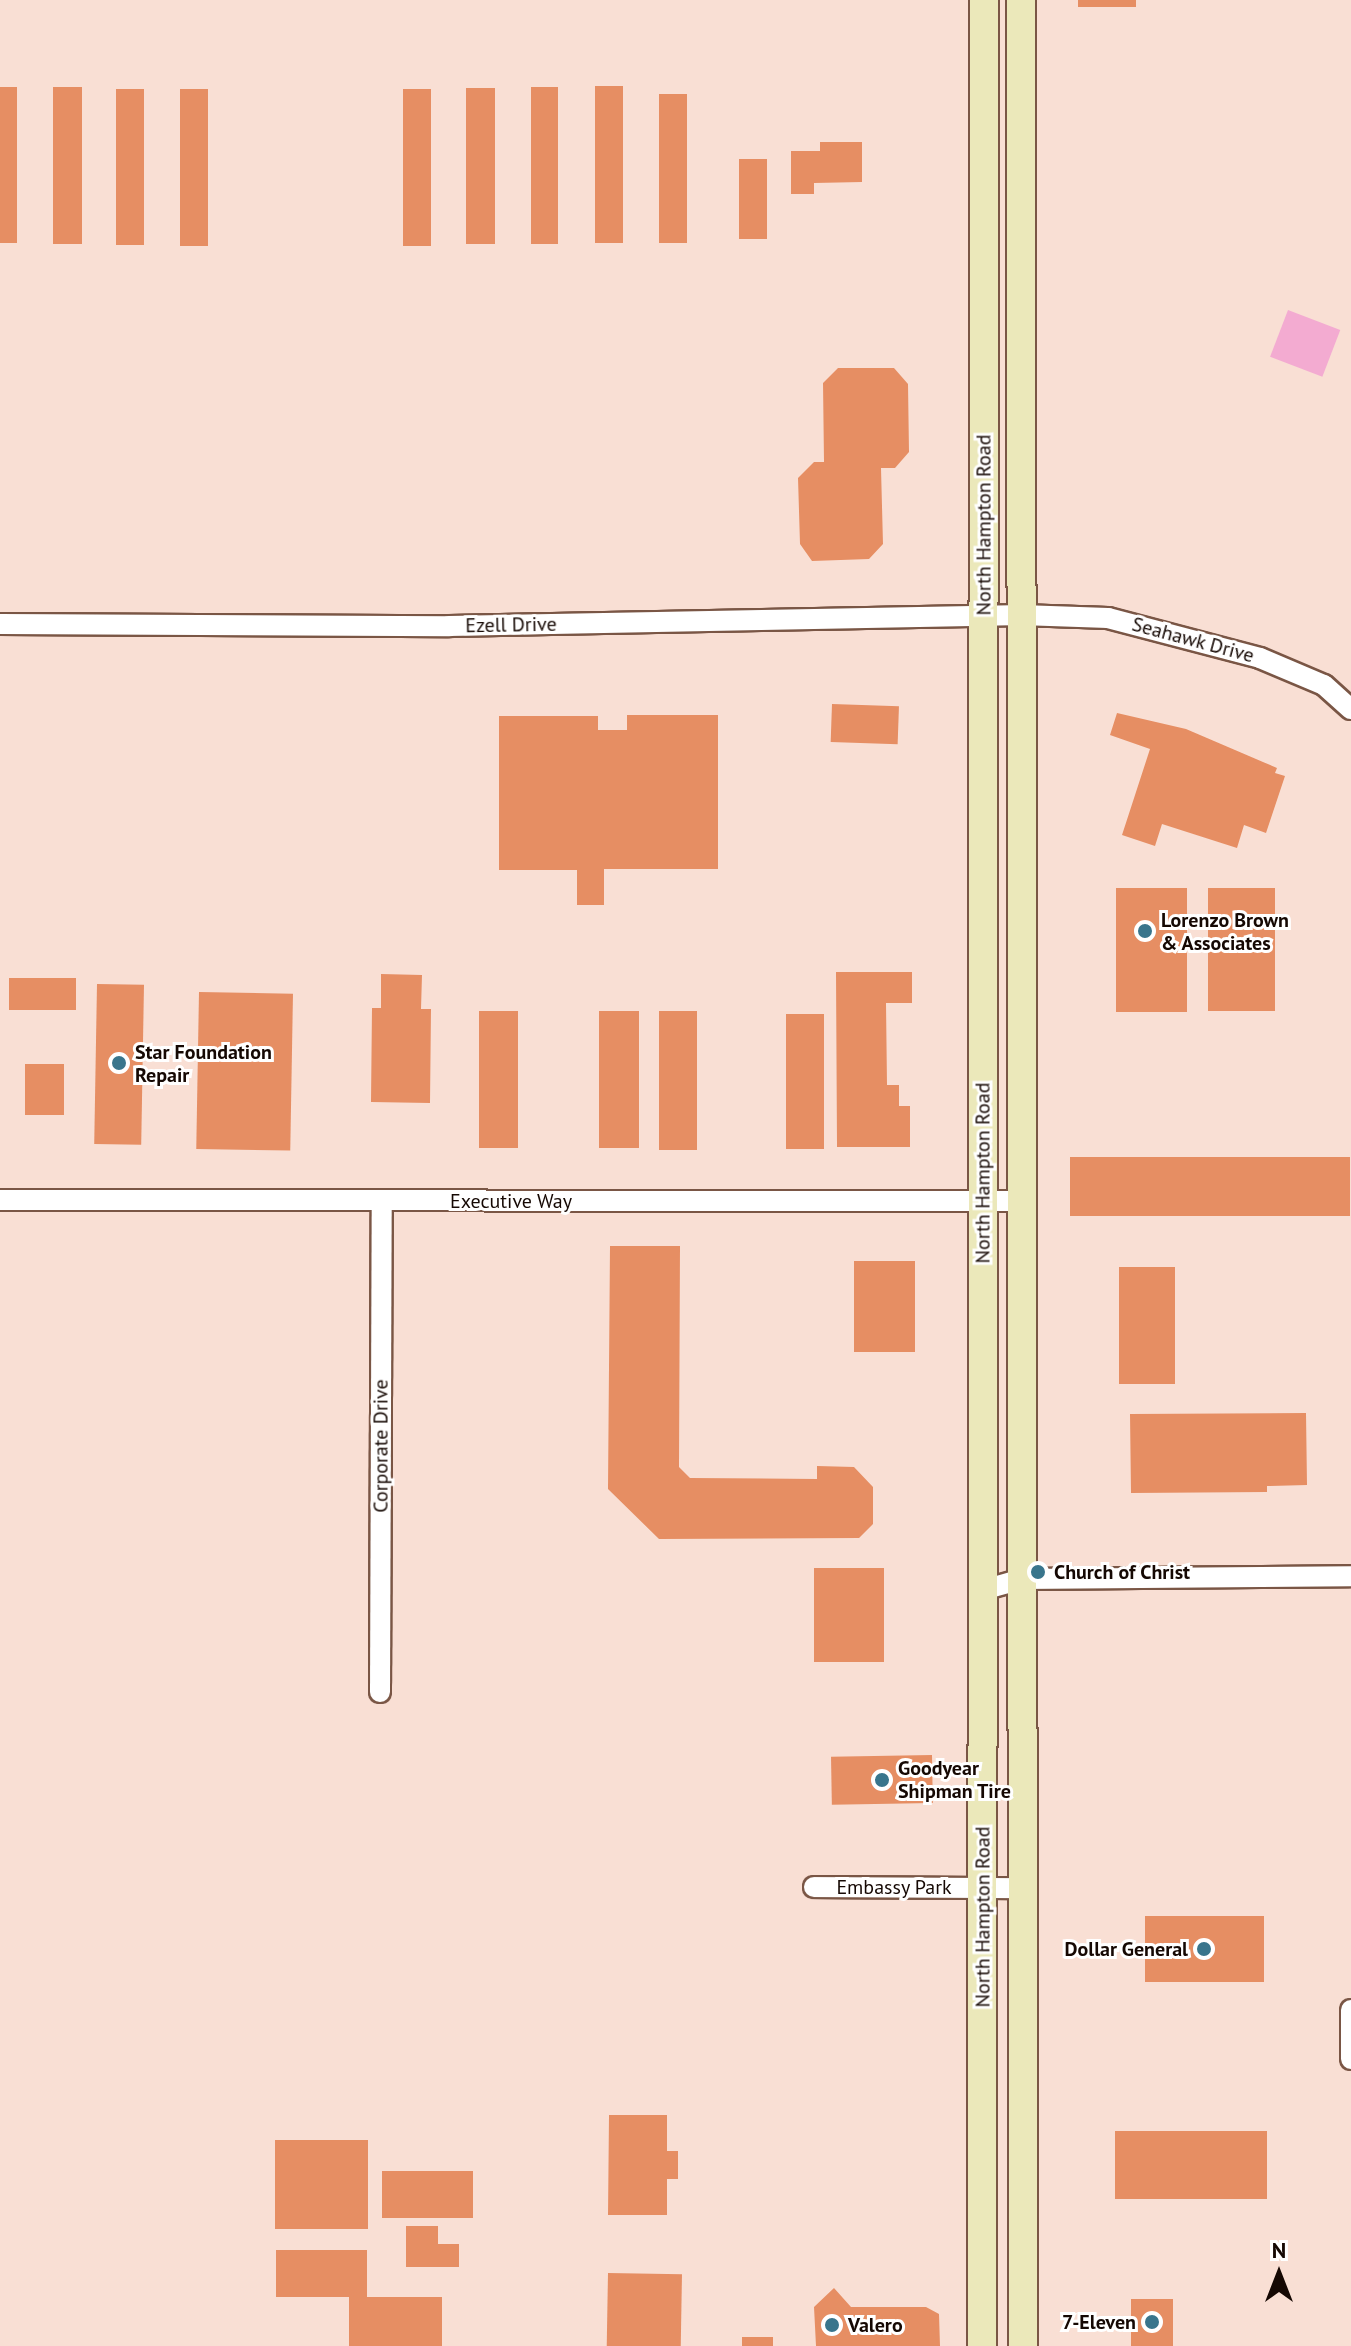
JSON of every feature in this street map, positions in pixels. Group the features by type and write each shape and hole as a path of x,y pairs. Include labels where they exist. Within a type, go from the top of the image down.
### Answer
{"main road":[{"name":"North Hampton Road","path":"982,2346 984,0"},
{"name":"North Hampton Road","path":"1021,0 1023,2346"},
{"path":"984,341 1021,340"}],"street":[{"name":"Ezell Drive","path":"0,624 449,626 1021,615"},
{"name":"Seahawk Drive","path":"1021,615 1108,618 1179,634 1324,685 1351,709"},
{"name":"Executive Way","path":"0,1200 1022,1201"},
{"name":"Corporate Drive","path":"380,1692 382,1201"},
{"path":"983,1590 1022,1579 1351,1576"},
{"name":"Embassy Park","path":"814,1887 1023,1888"},
{"path":"1351,2010 1351,2059"}],"shaded area":[{"path":"1288,310 1340,330 1322,377 1270,357"}],"building":[{"path":"1078,0 1136,0 1136,7 1078,7"},
{"path":"595,86 623,86 623,243 595,243"},
{"path":"0,87 17,87 17,243 0,243"},
{"path":"53,87 82,87 82,244 53,244"},
{"path":"531,87 558,87 558,244 531,244"},
{"path":"466,88 495,88 495,244 466,244"},
{"path":"116,89 144,89 144,245 116,245"},
{"path":"180,89 208,89 208,246 180,246"},
{"path":"403,89 431,89 431,246 403,246"},
{"path":"659,94 687,94 687,243 659,243"},
{"path":"820,142 862,142 862,182 814,183 814,194 791,194 791,151 820,151"},
{"path":"739,159 767,159 767,239 739,239"},
{"path":"838,368 894,368 908,384 909,452 895,468 881,468 883,544 869,559 812,561 800,544 798,478 814,462 824,462 823,383"},
{"path":"832,704 899,706 898,744 831,742"},
{"path":"1117,713 1186,729 1277,768 1275,773 1285,776 1266,833 1244,825 1237,848 1162,824 1155,846 1122,835 1150,749 1110,735"},
{"path":"627,715 718,715 718,869 604,869 604,905 577,905 577,870 499,870 499,716 598,716 598,730 627,730"},
{"path":"1116,888 1187,888 1187,1012 1116,1012"},
{"path":"1208,888 1275,888 1275,1011 1208,1011"},
{"path":"836,972 912,972 912,1003 886,1003 887,1085 899,1085 899,1106 910,1106 910,1147 837,1147"},
{"path":"381,974 422,975 421,1009 431,1009 430,1103 371,1102 372,1008 381,1008"},
{"path":"9,978 76,978 76,1010 9,1010"},
{"path":"97,984 144,985 141,1145 94,1144"},
{"path":"199,992 293,994 290,1151 196,1149"},
{"path":"479,1011 518,1011 518,1148 479,1148"},
{"path":"599,1011 639,1011 639,1148 599,1148"},
{"path":"659,1011 697,1011 697,1150 659,1150"},
{"path":"786,1014 824,1014 824,1149 786,1149"},
{"path":"25,1064 64,1064 64,1115 25,1115"},
{"path":"1070,1157 1350,1157 1350,1216 1070,1216"},
{"path":"610,1246 680,1246 679,1467 690,1478 817,1479 817,1466 854,1467 873,1487 873,1524 859,1538 659,1539 608,1489"},
{"path":"854,1261 915,1261 915,1352 854,1352"},
{"path":"1119,1267 1175,1267 1175,1384 1119,1384"},
{"path":"1306,1413 1307,1485 1267,1486 1267,1492 1131,1493 1130,1414"},
{"path":"814,1568 884,1568 884,1662 814,1662"},
{"name":"Goodyear Shipman Tire","path":"932,1755 933,1803 832,1805 831,1757"},
{"name":"Dollar General","path":"1145,1916 1264,1916 1264,1982 1145,1982"},
{"path":"609,2115 667,2115 667,2151 678,2151 678,2179 667,2179 667,2215 608,2215"},
{"path":"1115,2131 1267,2131 1267,2199 1115,2199"},
{"path":"275,2140 368,2140 368,2229 275,2229"},
{"path":"382,2171 473,2171 473,2218 382,2218"},
{"path":"406,2226 438,2226 438,2244 459,2244 459,2267 406,2267"},
{"path":"276,2250 367,2250 367,2297 442,2297 442,2346 349,2346 349,2297 276,2297"},
{"path":"608,2273 682,2274 681,2346 607,2346"},
{"name":"Valero","path":"834,2288 851,2307 926,2307 939,2314 940,2346 816,2346 814,2307"},
{"name":"7-Eleven","path":"1131,2299 1173,2299 1173,2346 1131,2346"},
{"path":"742,2337 773,2337 773,2346 742,2346"}],"place":[{"name":"Lorenzo Brown & Associates","path":"1145,931"},
{"name":"Star Foundation Repair","path":"119,1063"},
{"name":"Church of Christ","path":"1038,1572"},
{"name":"Goodyear Shipman Tire","path":"882,1780"},
{"name":"Dollar General","path":"1204,1949"},
{"name":"7-Eleven","path":"1152,2322"},
{"name":"Valero","path":"832,2325"}]}
